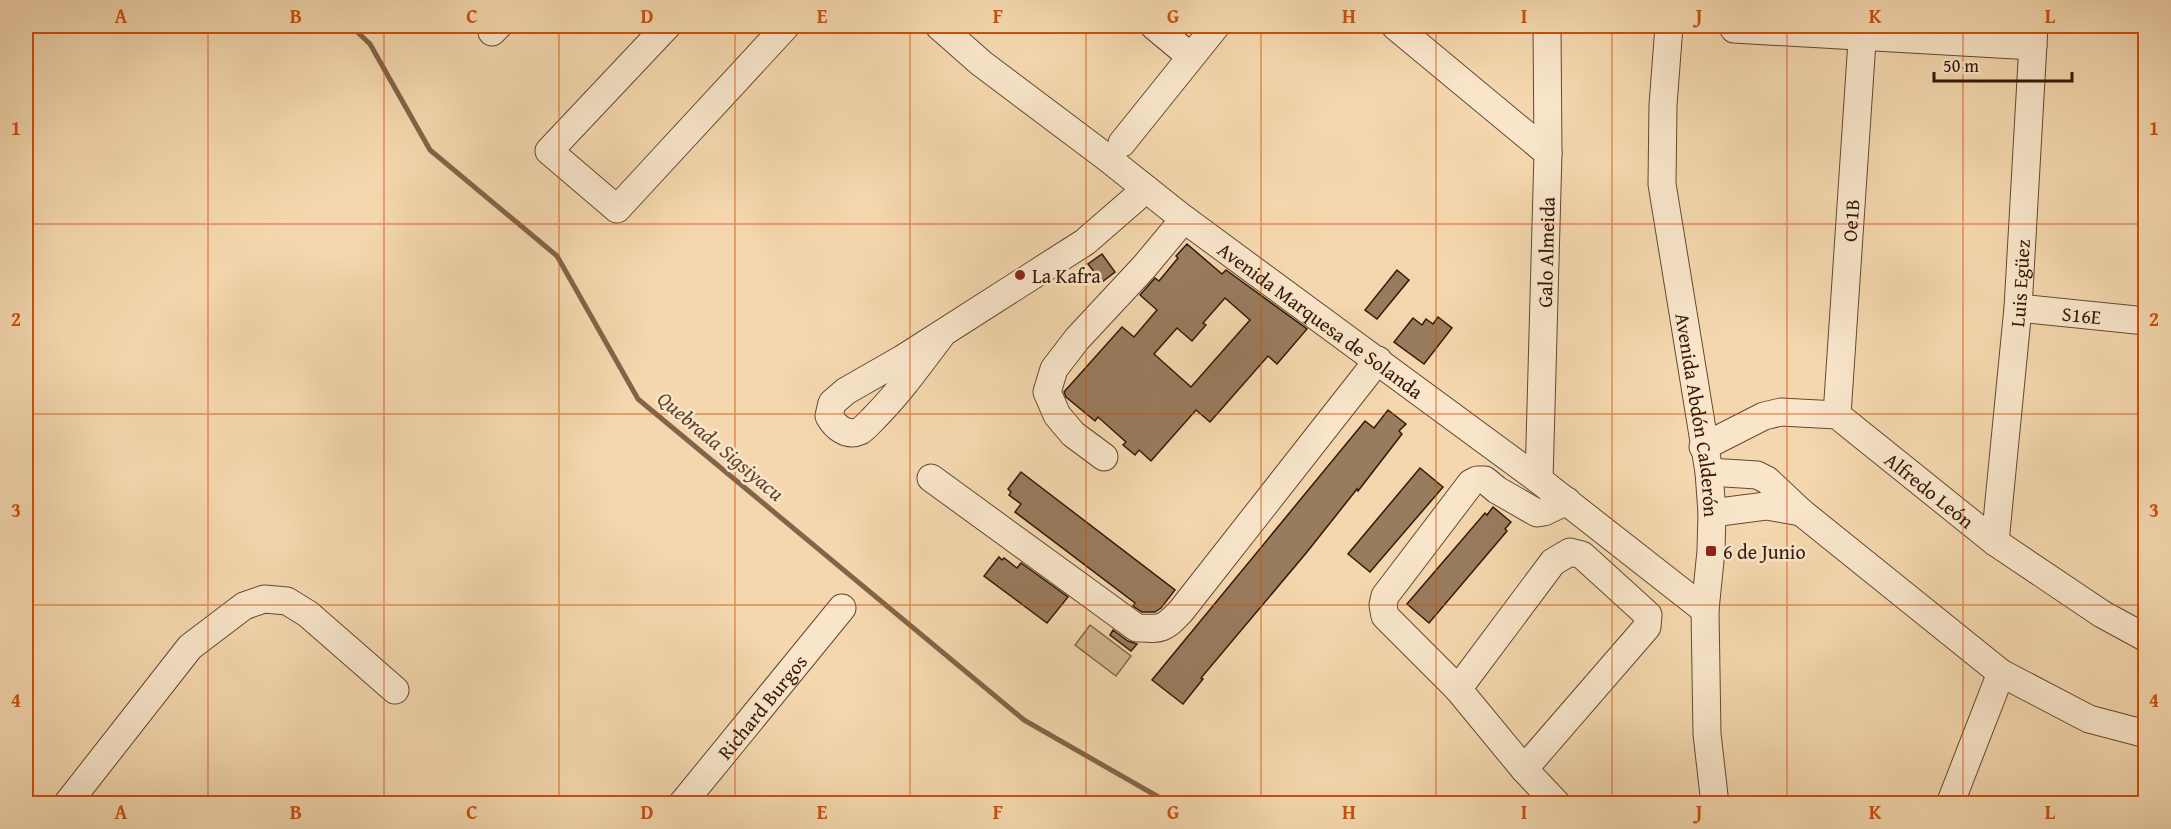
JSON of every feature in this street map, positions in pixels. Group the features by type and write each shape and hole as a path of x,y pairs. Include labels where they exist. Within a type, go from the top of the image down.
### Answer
{"street":[{"path":"667,26 549,151 616,209 786,26"},
{"name":"Avenida Marquesa de Solanda","path":"939,26 981,63 1184,219 1567,501 1705,610"},
{"path":"1154,26 1190,56"},
{"path":"1122,143 1216,26"},
{"path":"1395,26 1548,153"},
{"name":"Galo Almeida","path":"1539,480 1548,153 1547,26"},
{"name":"Avenida Abdón Calderón","path":"1669,26 1663,105 1662,183 1706,459 1712,513 1705,610 1707,734 1715,804"},
{"path":"1734,29 2034,36"},
{"name":"Oe1B","path":"1837,415 1862,31"},
{"name":"Luis Egüez","path":"1995,542 2018,308 2034,36"},
{"path":"942,333 1085,242 1146,189"},
{"path":"1104,457 1072,434 1057,415 1047,392 1054,369 1077,339 1145,266 1184,219"},
{"name":"S16E","path":"2018,308 2145,321"},
{"path":"931,478 1137,628 1166,626 1188,602 1378,360"},
{"path":"1706,459 1764,416 1781,412 1837,415"},
{"name":"Alfredo León","path":"1837,415 1995,542 2102,614 2145,638"},
{"path":"1706,459 1767,480 1801,512 2001,673 2089,719 2145,734"},
{"path":"1557,804 1524,769 1458,688 1385,615 1383,605 1385,596 1471,483 1485,480 1497,490 1537,513 1567,501"},
{"path":"1712,513 1767,506 1801,512"},
{"path":"1458,688 1553,562 1570,552 1582,555 1647,615 1647,627 1524,769"},
{"path":"67,804 190,647 244,606 264,599 287,601 308,614 394,690"},
{"name":"Richard Burgos","path":"682,804 842,608"},
{"path":"1950,804 2001,673"}],"shaded area":[{"path":"1090,625 1131,656 1116,676 1075,645"}],"building":[{"path":"1187,244 1222,274 1226,270 1307,329 1277,364 1268,356 1210,422 1196,410 1151,461 1139,450 1135,455 1123,445 1126,442 1098,417 1095,421 1066,397 1064,392 1122,327 1134,337 1157,310 1140,295 1155,278 1159,281 1178,258 1176,256","holes":["1225,298 1250,320 1191,387 1154,354 1177,328 1192,341 1206,325 1203,323"]},
{"path":"1102,254 1115,272 1102,282 1088,264"},
{"path":"1397,270 1409,280 1377,319 1365,310"},
{"path":"1438,317 1452,328 1424,364 1394,342 1413,318 1422,325 1426,319 1433,324"},
{"path":"1388,410 1406,424 1399,431 1402,434 1358,491 1357,489 1201,678 1203,679 1183,704 1152,680 1365,421 1374,428"},
{"path":"1420,468 1443,487 1370,572 1348,554"},
{"path":"1021,472 1175,590 1161,608 1155,612 1142,612 1133,606 1135,603 1015,512 1021,504 1009,495 1011,492 1008,489"},
{"path":"1493,507 1511,522 1505,529 1507,531 1429,623 1407,604 1485,513 1487,515"},
{"path":"999,557 1017,568 1021,563 1068,597 1047,623 984,576"},
{"path":"1113,630 1128,641 1137,644 1131,651 1110,635"}],"waterway":[{"name":"Quebrada Sigsiyacu","path":"351,26 370,44 430,150 557,256 638,399 1024,720 1162,799 1165,804"}],"place":[{"name":"La Kafra","path":"1020,275"},
{"name":"6 de Junio","path":"1711,551"}]}
